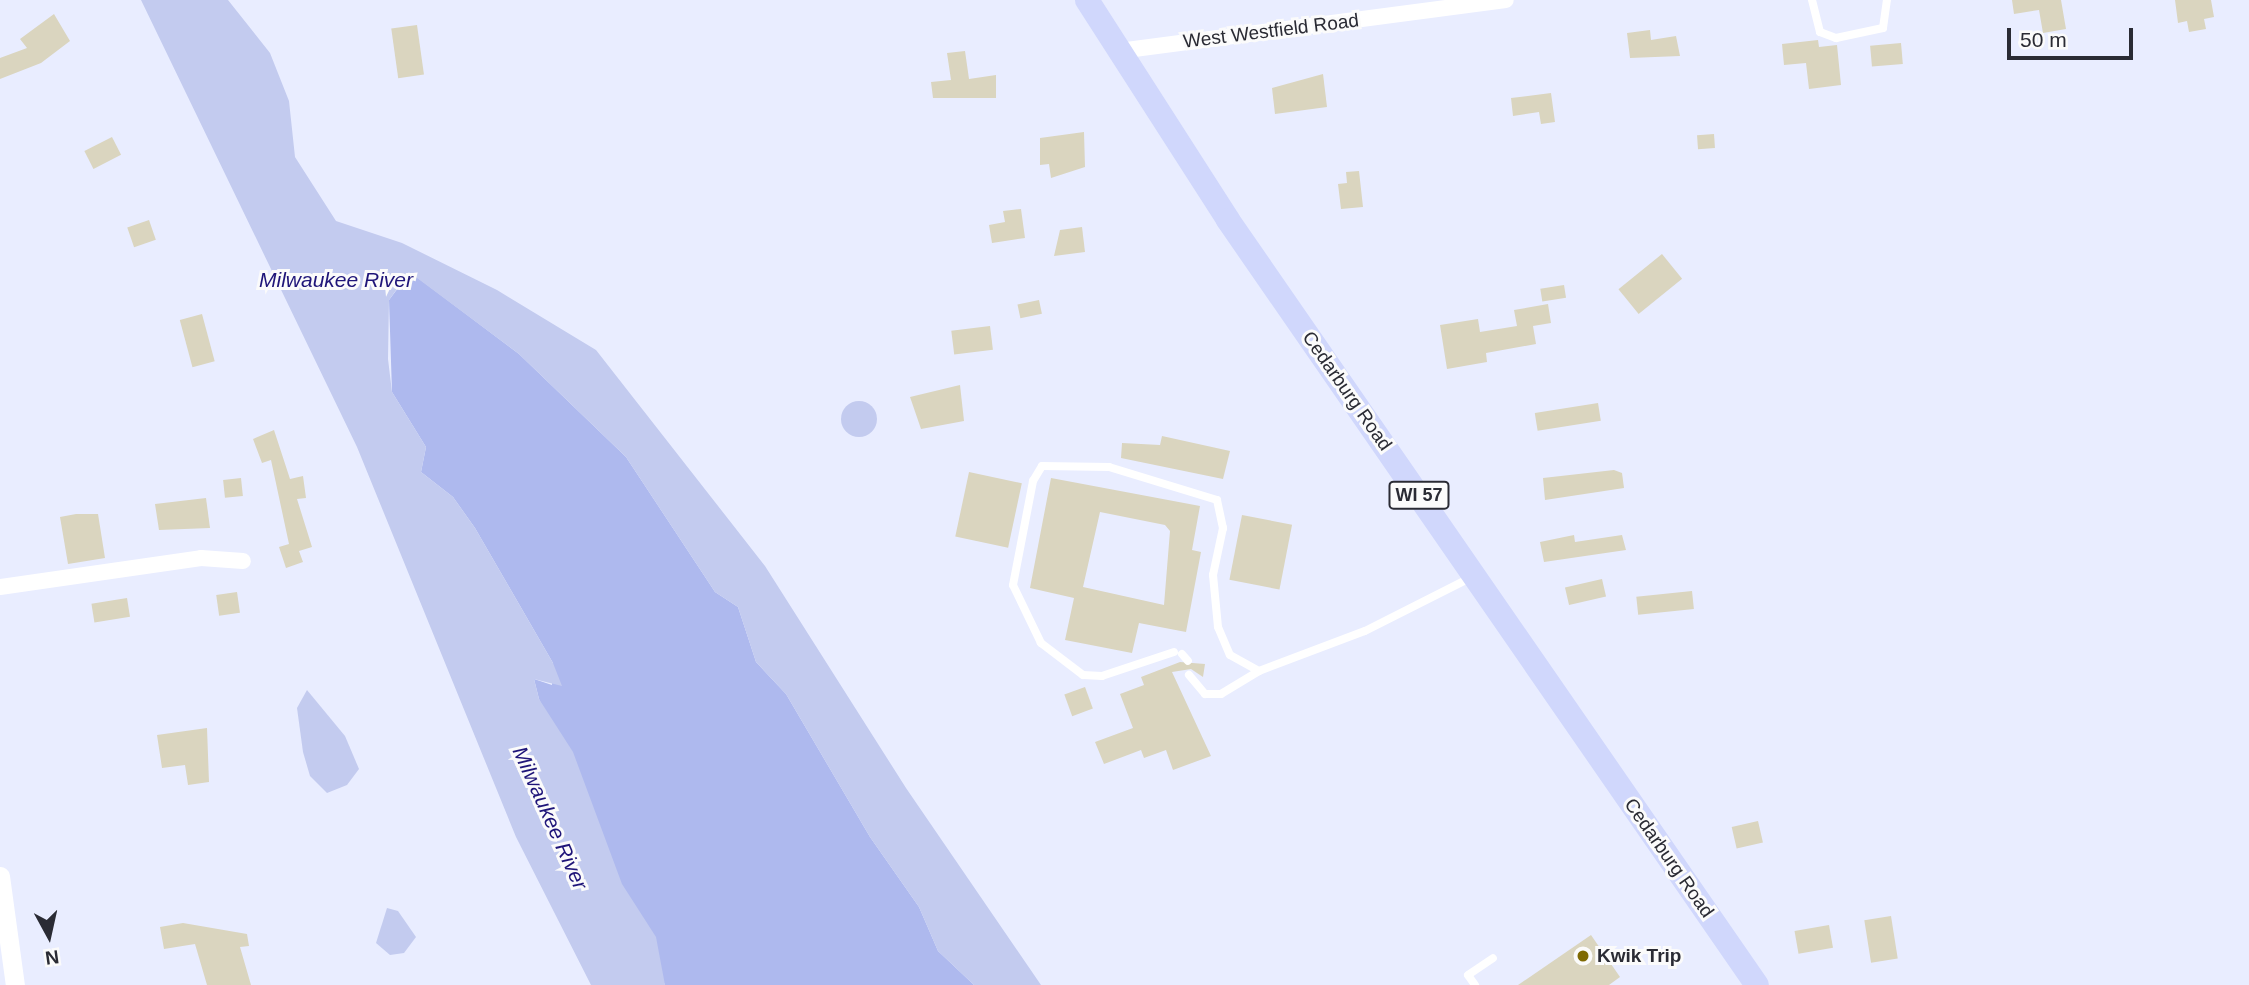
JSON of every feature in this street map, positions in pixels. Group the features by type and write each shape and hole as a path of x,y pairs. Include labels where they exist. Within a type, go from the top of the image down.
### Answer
{"main road":[{"name":"Cedarburg Road","path":"1087,0 1475,576 1758,985"}],"street":[{"name":"West Westfield Road","path":"1119,51 1506,0"},
{"path":"0,586 201,558 243,561"},
{"path":"0,876 15,985"}],"lane":[{"path":"1812,0 1820,32 1836,38 1883,27 1887,0"},
{"path":"1181,656 1102,676 1083,675 1041,643 1013,584 1033,481 1042,467 1109,467 1217,500 1223,528 1213,575 1218,627 1230,655 1259,671"},
{"path":"1189,675 1205,694 1221,695 1259,671 1365,631 1475,576"},
{"path":"1475,985 1468,975 1493,958"}],"shaded area":[{"path":"410,272 519,354 626,457 715,592 738,607 756,662 786,694 870,837 919,907 938,951 974,985 665,985 539,699 534,679 552,685 553,663 475,528 453,497 421,472 426,447 392,392 389,300"}],"water":[{"name":"Milwaukee River","path":"141,0 228,0 270,53 289,101 295,157 336,221 402,243 497,290 596,350 765,566 906,788 1041,985 974,985 938,951 919,907 870,837 786,694 756,662 738,607 715,592 626,457 519,354 409,272 389,300 388,359 392,392 426,447 421,472 453,497 475,528 553,663 562,686 534,679 539,699 573,752 622,884 656,937 665,985 591,985 516,837 357,447"},
{"path":"859,401 872,406 877,419 872,432 859,437 846,432 841,419 846,406"},
{"path":"307,690 345,736 359,769 347,785 327,793 310,776 303,752 297,708"},
{"path":"387,908 398,911 416,937 404,953 390,955 376,943"}],"building":[{"path":"2012,0 2061,0 2066,29 2043,33 2039,10 2014,14"},
{"path":"2175,0 2211,0 2214,17 2204,19 2206,29 2189,32 2187,21 2178,23"},
{"path":"54,14 70,41 41,63 0,79 0,58 27,48 20,39"},
{"path":"417,25 424,75 398,78 391,29"},
{"path":"1650,30 1651,40 1676,36 1680,56 1630,58 1627,33"},
{"path":"1818,40 1819,47 1837,45 1841,85 1809,89 1806,63 1784,65 1782,44"},
{"path":"1901,43 1903,64 1872,67 1870,46"},
{"path":"965,51 969,79 996,75 996,98 933,98 931,82 951,80 947,53"},
{"path":"1323,74 1327,107 1275,114 1272,88"},
{"path":"1551,93 1555,122 1541,124 1539,112 1513,116 1511,98"},
{"path":"1084,132 1085,167 1051,178 1049,164 1040,165 1040,138"},
{"path":"1714,134 1715,148 1698,149 1697,135"},
{"path":"112,137 121,155 93,169 84,151"},
{"path":"1359,171 1363,207 1341,209 1338,184 1347,183 1346,172"},
{"path":"1021,209 1025,238 992,243 989,225 1005,222 1003,211"},
{"path":"149,220 156,240 134,247 127,227"},
{"path":"1082,227 1085,252 1054,256 1060,230"},
{"path":"1662,254 1682,279 1639,314 1618,289"},
{"path":"1564,285 1566,298 1542,302 1540,289"},
{"path":"1039,300 1042,314 1020,318 1017,305"},
{"path":"1548,304 1551,323 1533,326 1536,344 1486,353 1487,362 1447,369 1440,325 1478,319 1480,332 1517,326 1514,310"},
{"path":"202,314 215,361 192,367 180,320"},
{"path":"990,326 993,350 954,355 951,331"},
{"path":"960,385 964,421 921,429 910,397"},
{"path":"1598,403 1601,421 1538,431 1535,413"},
{"path":"274,430 290,479 303,476 306,498 297,499 312,547 299,551 303,562 286,568 279,547 289,544 271,460 262,463 253,439"},
{"path":"1162,436 1230,451 1223,479 1121,458 1122,443 1160,445"},
{"path":"1614,470 1622,473 1624,488 1545,500 1543,478"},
{"path":"969,472 1022,483 1008,548 955,537"},
{"path":"241,478 243,496 225,498 223,480"},
{"path":"1051,478 1200,506 1192,550 1201,552 1186,632 1139,623 1132,653 1065,640 1074,598 1030,588","holes":["1100,512 1165,525 1170,531 1164,605 1083,587"]},
{"path":"206,498 210,528 159,530 155,504"},
{"path":"98,514 105,558 68,564 60,517"},
{"path":"1242,515 1292,525 1279,590 1229,580"},
{"path":"1574,535 1575,542 1622,535 1626,550 1544,562 1540,542"},
{"path":"1602,579 1606,597 1569,605 1565,588"},
{"path":"1692,591 1694,609 1638,615 1636,597"},
{"path":"237,592 240,613 219,616 216,595"},
{"path":"127,598 130,617 94,622 91,604"},
{"path":"1180,662 1205,664 1203,677 1191,669 1172,672 1211,756 1173,770 1166,750 1144,758 1141,750 1104,764 1095,742 1133,728 1120,694 1144,685 1141,677"},
{"path":"1085,687 1093,709 1072,716 1064,695"},
{"path":"207,728 209,782 188,785 185,765 162,768 157,735"},
{"path":"1758,821 1763,842 1737,849 1732,827"},
{"path":"1891,916 1898,958 1871,963 1864,920"},
{"path":"183,923 247,934 249,946 240,947 251,985 207,985 195,944 164,949 160,927"},
{"path":"1829,925 1833,948 1799,954 1795,931"},
{"name":"Kwik Trip","path":"1591,935 1620,977 1609,985 1518,985"}],"place":[{"name":"Kwik Trip","path":"1583,956"}]}
